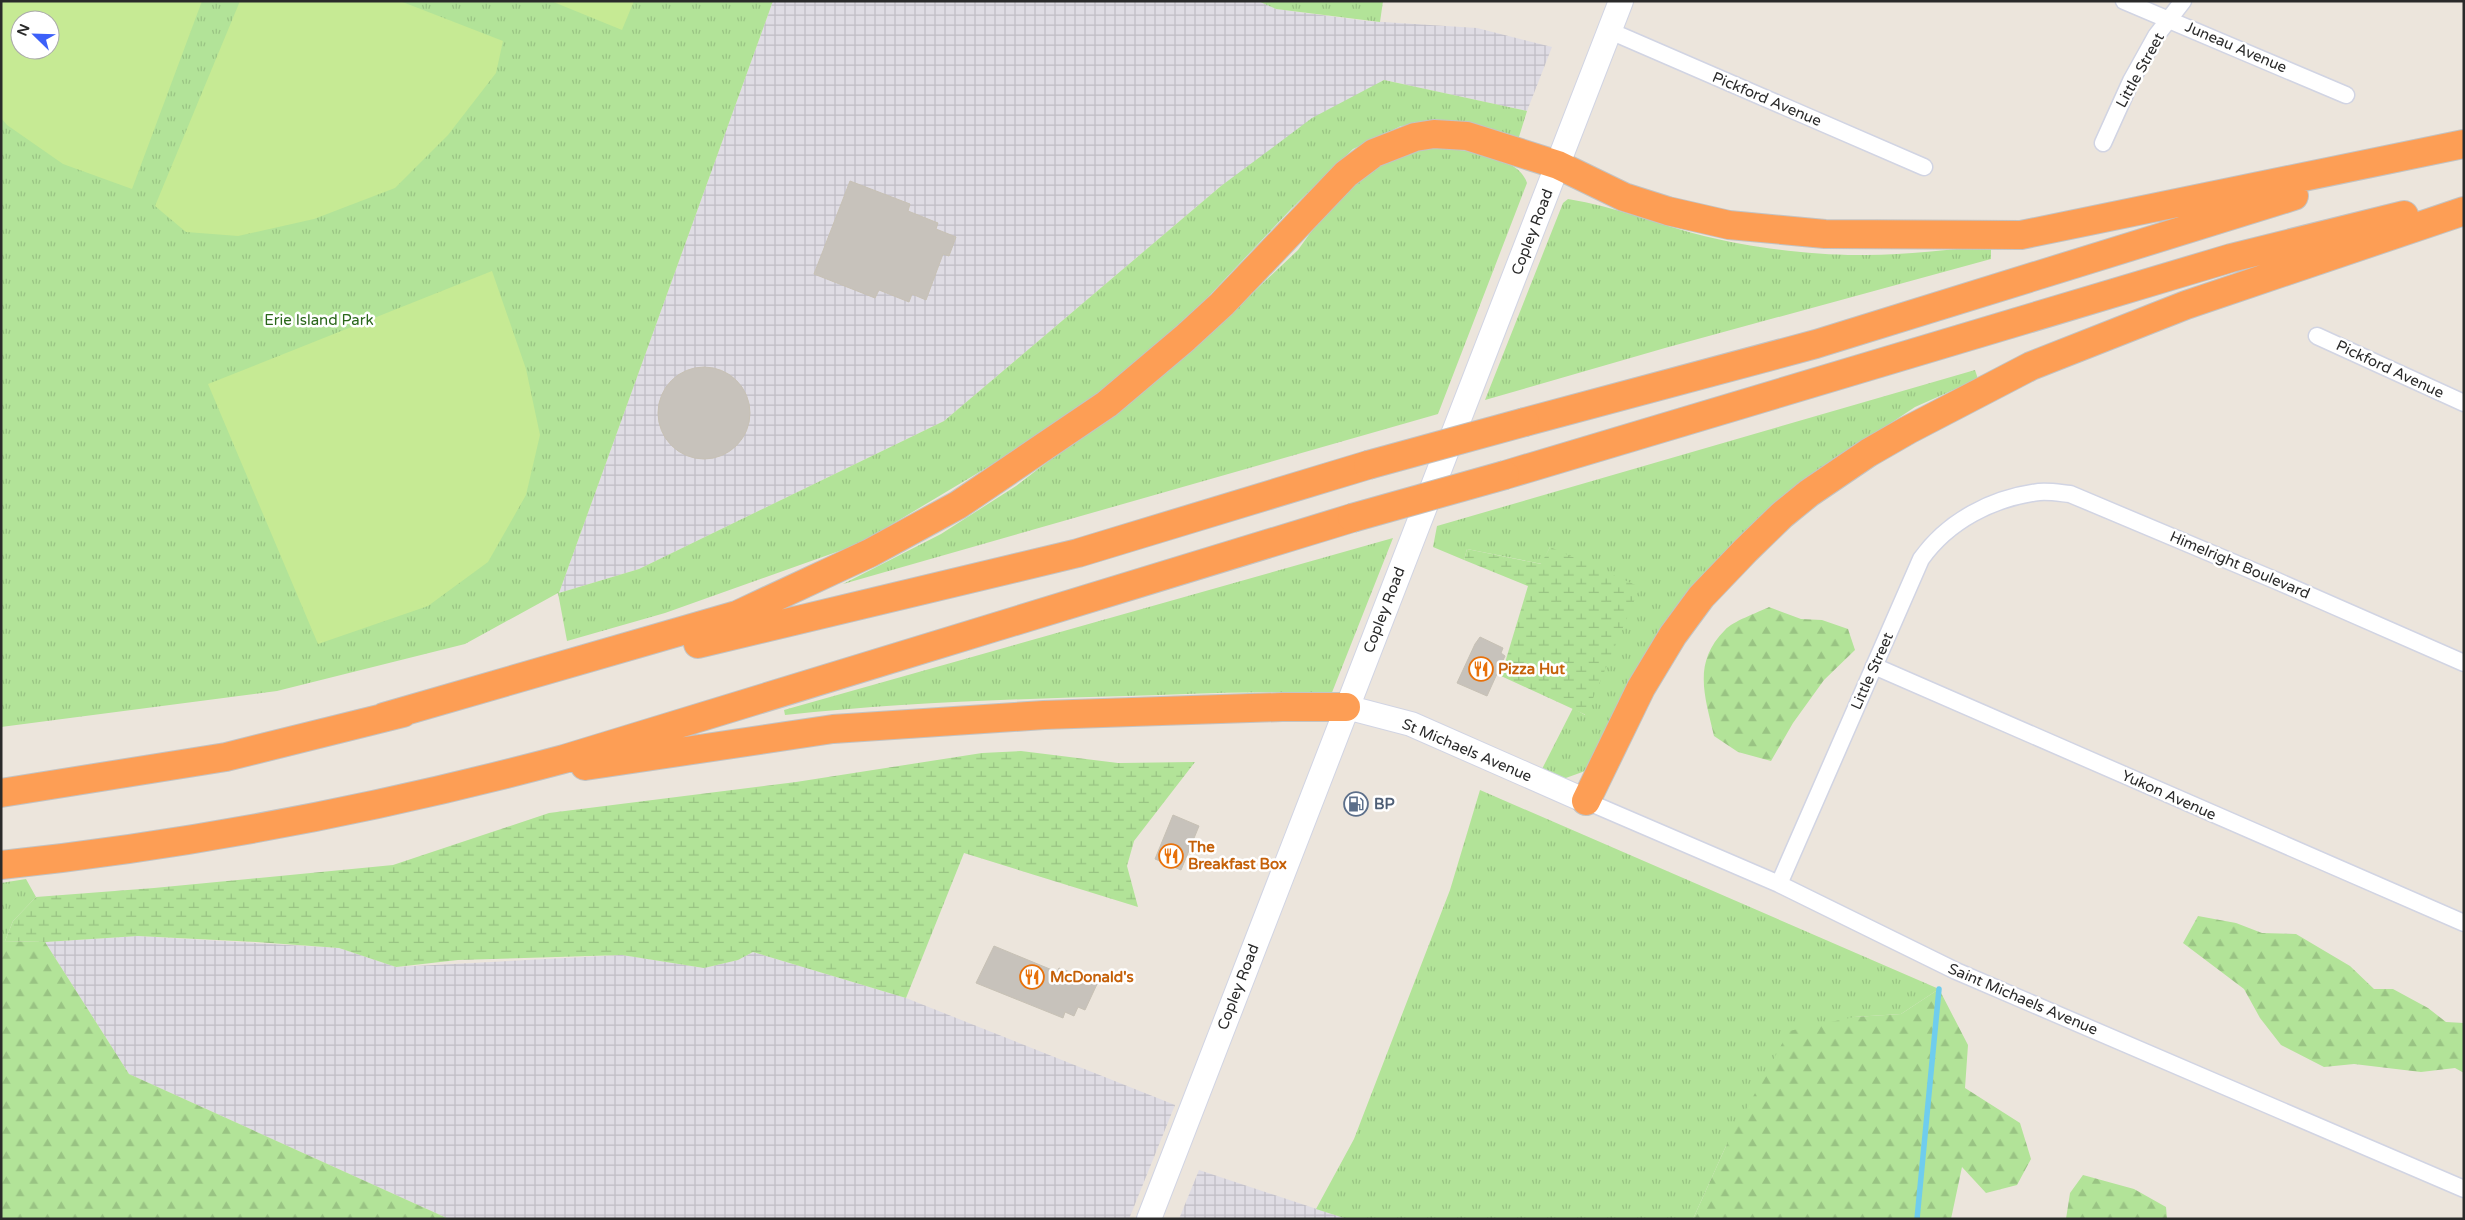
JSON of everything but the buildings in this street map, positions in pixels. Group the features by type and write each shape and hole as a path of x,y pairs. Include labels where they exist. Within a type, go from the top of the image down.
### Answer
{"highway":[{"path":"384,717 737,614 870,553 958,506 1078,425 1147,372 1222,304 1346,174 1374,153 1415,136 1451,134 1467,136 1558,165 1624,197 1668,211 1729,225 1825,234 2020,235 2454,147"},
{"path":"1,793 226,757 384,717 951,585 1078,553 1368,465 1816,344 2454,147"},
{"path":"1,865 123,850 378,805 470,784 564,759 1352,518 1505,475 2231,258 2464,200"},
{"path":"1586,801 1640,688 1673,635 1701,597 1782,515 1868,452 2031,366 2186,305 2464,211"},
{"path":"470,784 833,729 1044,715 1282,707 1346,707"}],"main road":[{"name":"Copley Road","path":"1149,1219 1621,1"},
{"name":"St Michaels Avenue","path":"1346,707 1411,724 1586,801"}],"street":[{"name":"Juneau Avenue","path":"2124,1 2346,95"},
{"name":"Little Street","path":"2103,143 2131,81 2156,36 2183,1"},
{"name":"Pickford Avenue","path":"1610,31 1924,167"},
{"name":"Pickford Avenue","path":"2317,336 2464,403"},
{"name":"Himelright Boulevard","path":"2011,498 2040,492 2070,494 2277,580 2464,663"},
{"name":"Little Street","path":"1779,884 1921,559 1930,547 1955,524 2011,498"},
{"name":"Yukon Avenue","path":"1874,666 2464,923"},
{"name":"Saint Michaels Avenue","path":"1586,801 1779,884 1956,971 2464,1189"}],"shaded area":[{"path":"773,1 1258,1 1276,9 1367,21 1477,28 1552,47 1527,111 1384,80 1221,186 944,421 639,569 559,593"},
{"path":"138,936 339,948 396,967 622,955 704,968 738,960 753,952 906,998 1175,1105 1129,1219 449,1219 129,1074 45,942"},
{"path":"1199,1170 1347,1219 1179,1219"}],"green space":[{"name":"Erie Island Park","path":"1,1 773,1 559,593 639,569 944,421 1221,186 1312,118 1384,80 1527,111 1518,140 1457,121 1401,126 1353,149 1292,208 1209,296 1133,367 1073,416 859,544 665,613 567,641 558,593 465,644 277,691 1,727"},
{"path":"1,1 202,1 132,189 63,164 7,125 1,118"},
{"path":"240,1 400,1 503,41 496,73 448,135 395,188 314,219 238,236 186,232 155,206"},
{"path":"551,1 634,1 622,30"},
{"path":"1258,1 1383,1 1380,22 1276,9"},
{"path":"1431,147 1455,149 1500,159 1522,173 1527,183 1438,414 843,584 941,534 1016,486 1187,355 1298,250 1328,208 1374,166 1394,155"},
{"path":"1568,199 1603,206 1687,232 1763,248 1805,253 1881,255 1991,246 1991,259 1665,348 1485,400 1563,203"},
{"path":"492,271 526,369 540,435 526,495 488,562 428,606 318,644 208,384"},
{"path":"1975,370 1978,379 1915,407 1801,483 1700,583 1621,698 1588,770 1563,779 1542,769 1573,708 1585,715 1550,547 1542,564 1467,549 1464,560 1433,547 1437,526"},
{"path":"1393,538 1331,695 1254,692 955,702 785,715 784,710"},
{"path":"1550,547 1640,587 1586,715 1501,676 1528,586 1464,560 1467,549 1541,564"},
{"path":"1769,607 1801,619 1822,620 1848,629 1855,650 1824,680 1793,723 1771,761 1738,752 1714,736 1707,707 1704,680 1708,655 1715,642 1725,630 1739,620"},
{"path":"1021,751 1118,763 1195,762 1134,841 1127,866 1138,907 964,853 906,998 753,952 738,960 704,968 622,955 458,960 396,967 339,948 256,942 138,936 45,942 5,941 13,921 36,897 154,888 393,865 549,813 796,782 982,753"},
{"path":"1480,790 1939,989 1901,1014 1854,1017 1726,1146 1693,1219 1347,1219 1316,1209 1354,1139 1450,890"},
{"path":"26,879 36,897 13,921 5,941 1,941 1,883"},
{"path":"2198,916 2236,923 2262,933 2296,934 2350,966 2374,989 2393,989 2428,1008 2446,1022 2464,1023 2464,1073 2455,1068 2421,1072 2354,1064 2324,1067 2281,1045 2260,1018 2244,989 2183,943"},
{"path":"1,941 45,942 129,1074 449,1219 1,1219"},
{"path":"1939,989 1968,1045 1965,1088 2020,1123 2031,1159 2017,1185 1986,1193 1962,1167 1951,1219 1693,1219 1726,1146 1789,1031 1854,1017 1901,1014"},
{"path":"2083,1175 2134,1189 2166,1207 2167,1219 2066,1219 2070,1193"}],"waterway":[{"path":"1917,1219 1939,989"}],"place":[{"name":"Pizza Hut","path":"1481,669"},
{"name":"BP","path":"1356,804"},
{"name":"The Breakfast Box","path":"1171,856"},
{"name":"McDonald's","path":"1032,977"}]}
